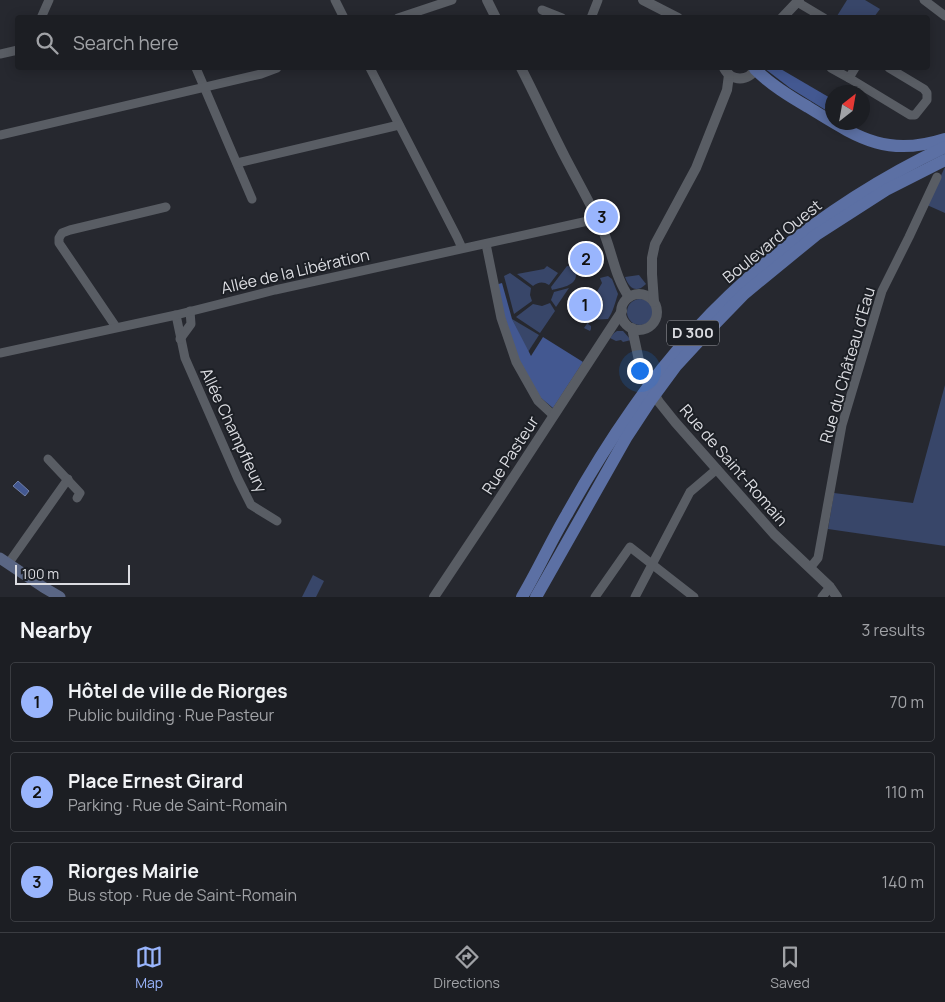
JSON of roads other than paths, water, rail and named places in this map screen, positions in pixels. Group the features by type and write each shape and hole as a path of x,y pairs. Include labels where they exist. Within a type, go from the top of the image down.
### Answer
{"main road":[{"path":"758,70 764,78 788,96 861,138 885,145 911,147 931,144 945,139"},
{"name":"Boulevard Ouest","path":"522,597 567,514 633,408 654,379 687,340 732,292 798,236 864,192 909,165 945,147"},
{"name":"Boulevard Ouest","path":"536,597 626,438 676,366 712,327 744,294 816,235 886,190 945,160"},
{"path":"514,597 549,538 567,514"},
{"path":"4,561 60,597"}],"street":[{"path":"42,15 49,0"},
{"path":"335,0 342,15"},
{"path":"407,15 452,0"},
{"path":"488,0 495,15"},
{"path":"592,15 598,0"},
{"path":"644,0 672,15"},
{"path":"924,0 945,16"},
{"path":"785,15 798,1 820,15"},
{"path":"542,10 554,15"},
{"path":"0,54 15,51"},
{"path":"197,70 252,199"},
{"path":"0,135 204,88 272,70"},
{"path":"371,70 462,248"},
{"path":"522,70 608,242 616,268 629,297"},
{"path":"609,328 617,325 641,330 651,326 656,318 657,311 654,302 652,274 655,244 693,174 727,90 730,73 746,78 755,70"},
{"path":"835,70 910,115 915,115 927,100 927,93 924,89 892,70"},
{"path":"849,78 854,70"},
{"path":"237,163 399,125"},
{"name":"Rue du Château d'Eau","path":"810,568 818,558 842,425 882,291 937,177"},
{"path":"116,327 59,243 59,238 70,230 166,207"},
{"name":"Allée de la Libération","path":"0,353 597,219"},
{"path":"486,244 501,318 516,362 538,401 553,415"},
{"path":"640,294 652,274"},
{"path":"629,326 623,318 622,311 629,297 640,294 650,297 654,302"},
{"path":"180,339 191,324 190,311"},
{"name":"Rue Pasteur","path":"434,597 609,328 622,311"},
{"name":"Allée Champfleury","path":"176,314 185,358 251,505 278,521"},
{"name":"Rue de Saint-Romain","path":"629,326 644,377 659,402 774,534 830,587 844,597"},
{"path":"637,350 645,329"},
{"path":"48,459 80,493 77,498"},
{"path":"636,597 690,492 717,469"},
{"path":"4,561 68,479"},
{"path":"595,597 630,547 694,597"},
{"path":"822,597 830,587"},
{"name":"Rue de Saint-Romain","path":"830,587 837,597"}],"place":[{"name":"Riorges Mairie","path":"602,217"},
{"name":"Place Ernest Girard","path":"586,259"},
{"name":"Hôtel de ville de Riorges","path":"585,305"}]}
